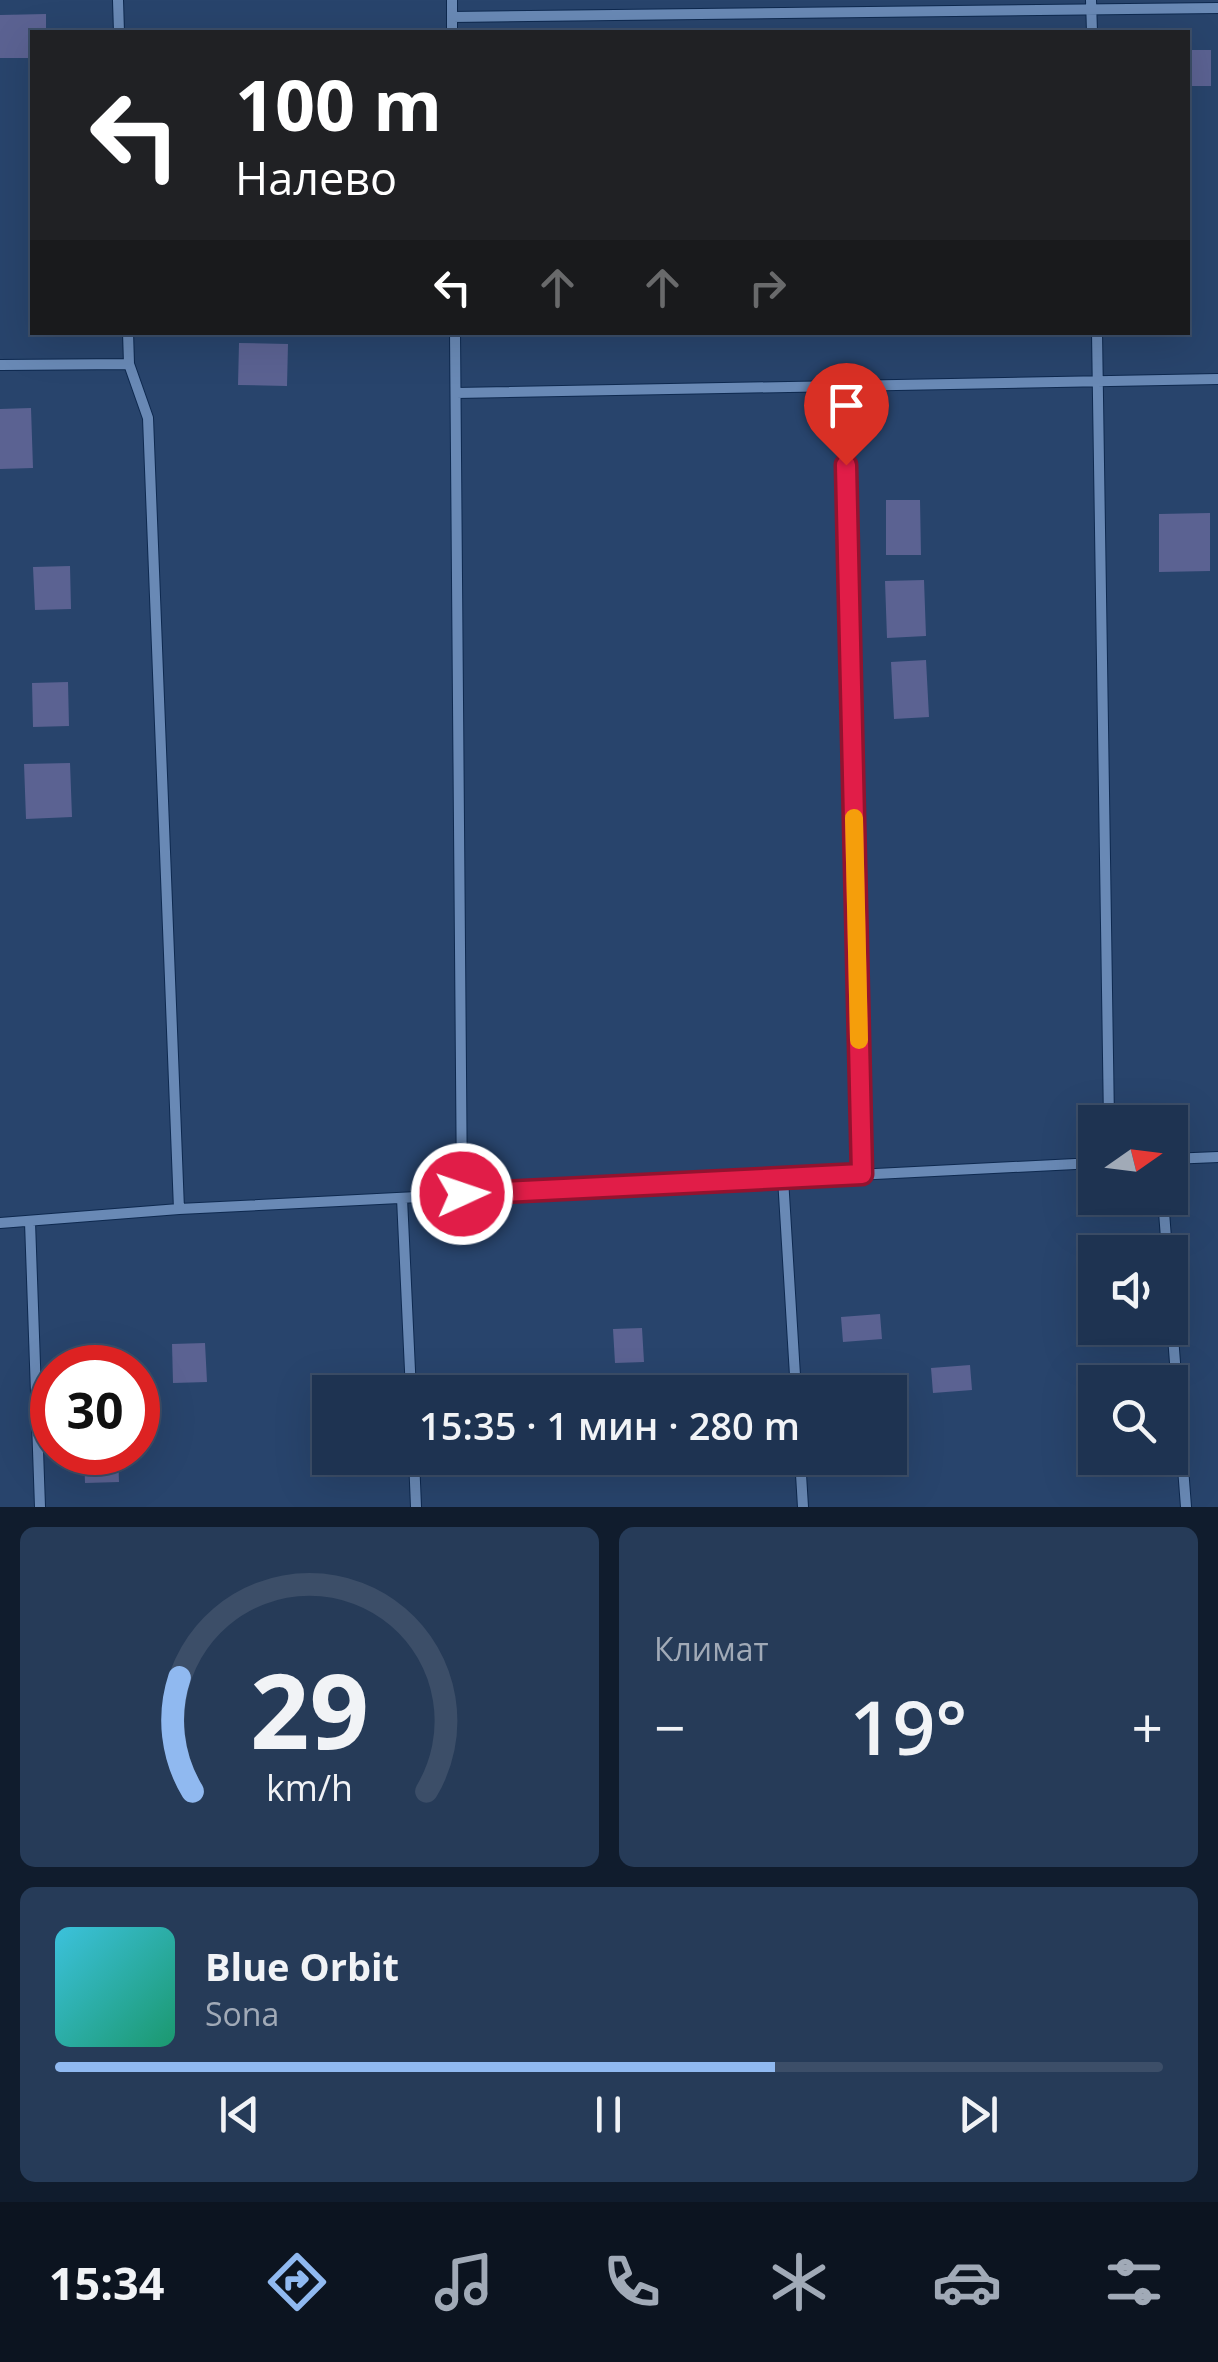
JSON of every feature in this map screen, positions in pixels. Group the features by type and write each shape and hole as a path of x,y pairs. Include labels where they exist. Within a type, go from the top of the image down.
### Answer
{"street":[{"path":"118,0 119,30"},
{"path":"452,0 452,30"},
{"path":"452,17 1092,5 1218,8"},
{"path":"128,335 130,364 148,418 178,1209"},
{"path":"455,335 462,1194"},
{"path":"1096,335 1109,1105"},
{"path":"0,366 130,364"},
{"path":"456,393 1218,379"},
{"path":"844,386 862,1174"},
{"path":"1188,1158 1218,1157"},
{"path":"0,1224 178,1209 1078,1164"},
{"path":"783,1178 795,1375"},
{"path":"402,1198 410,1375"},
{"path":"30,1222 40,1507"},
{"path":"1174,1345 1186,1507"},
{"path":"415,1475 416,1507"},
{"path":"801,1475 803,1507"}],"building":[{"path":"46,14 46,30 30,30 30,58 0,58 0,15"},
{"path":"1190,50 1211,50 1211,86 1190,86"},
{"path":"239,343 288,344 287,386 238,385"},
{"path":"31,408 33,468 0,469 0,409"},
{"path":"886,500 920,500 921,555 886,555"},
{"path":"1210,513 1210,571 1159,572 1159,514"},
{"path":"70,566 71,609 35,610 33,567"},
{"path":"924,580 926,636 887,638 885,581"},
{"path":"926,660 929,717 894,719 891,662"},
{"path":"68,682 69,726 33,727 32,683"},
{"path":"70,763 72,817 26,819 24,764"},
{"path":"880,1314 882,1339 843,1342 841,1317"},
{"path":"642,1328 644,1362 615,1363 613,1329"},
{"path":"205,1343 207,1382 173,1383 172,1344"},
{"path":"970,1365 972,1390 933,1393 931,1368"},
{"path":"85,1475 119,1475 119,1482 85,1483"}],"slow traffic":[{"path":"854,818 859,1040"}],"route":[{"path":"462,1194 862,1174 846,465"}]}
